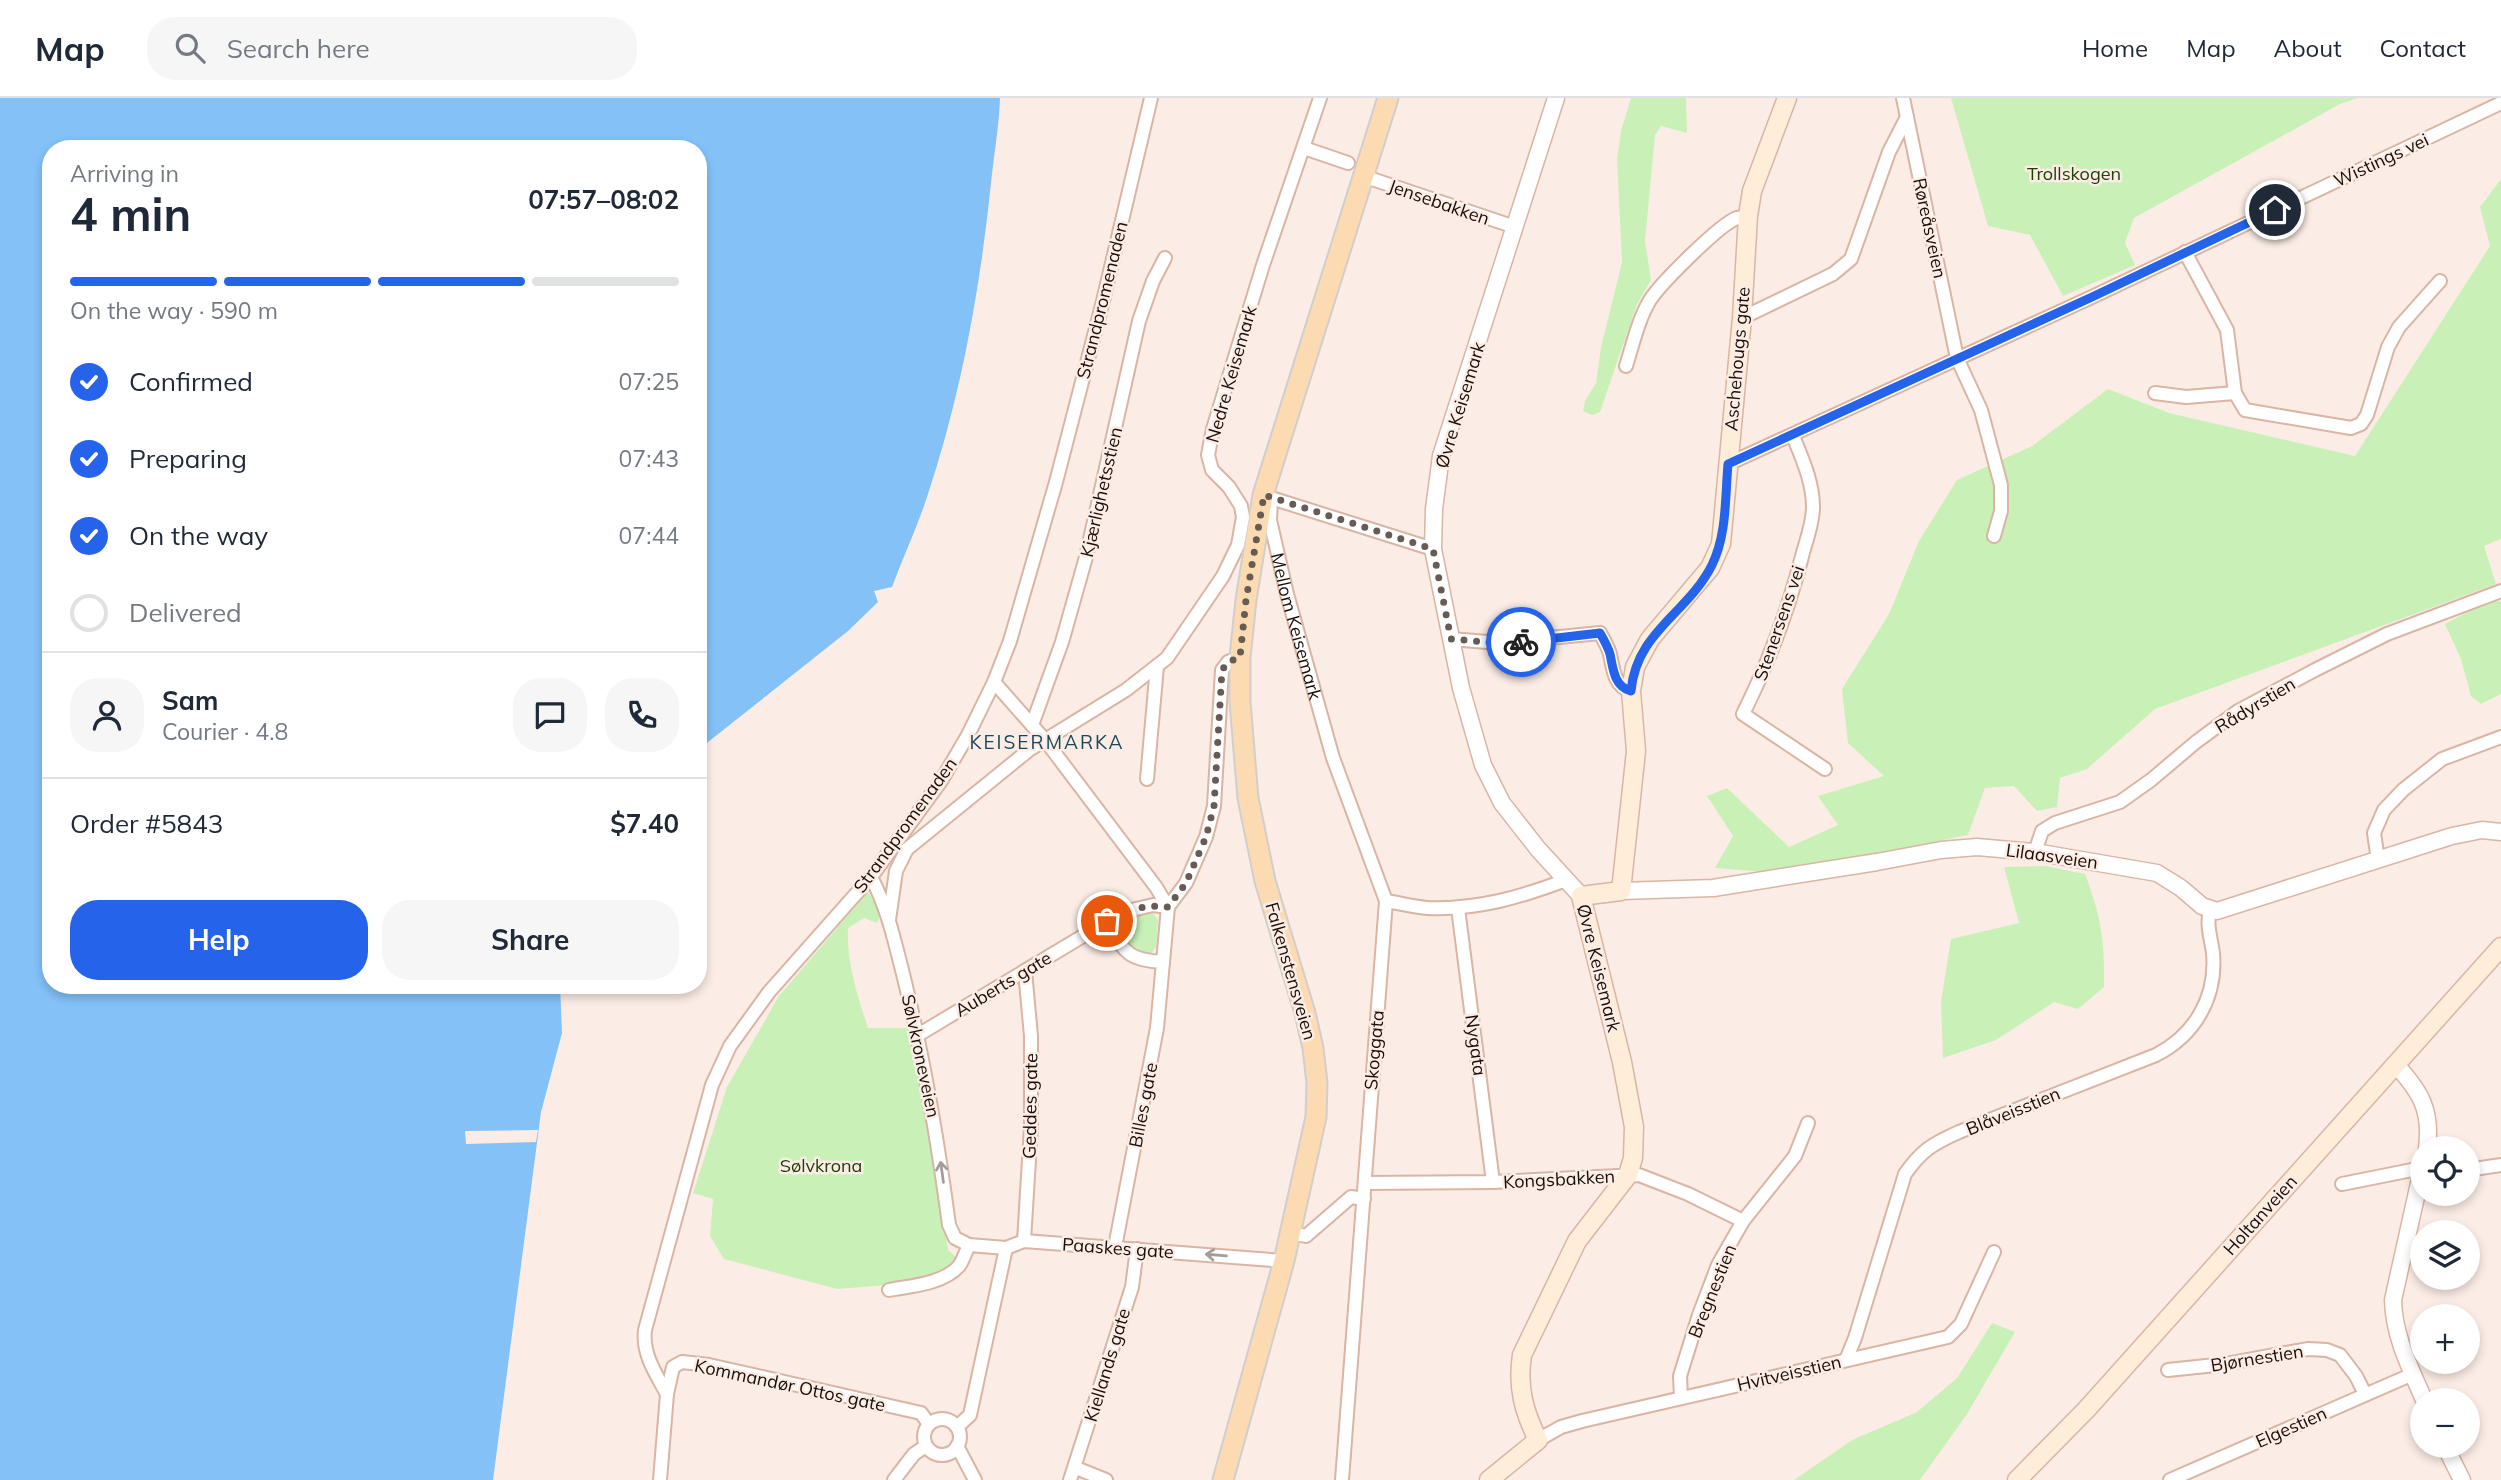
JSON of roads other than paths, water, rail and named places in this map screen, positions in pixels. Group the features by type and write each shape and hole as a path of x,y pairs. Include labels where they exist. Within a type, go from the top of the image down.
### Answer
{"main road":[{"name":"Mellom Keisemark","path":"1267,496 1388,98"},
{"name":"Aschehougs gate","path":"1621,891 1636,751 1631,691 1635,667 1645,647 1695,588 1717,554 1723,528 1742,318 1748,216 1752,191 1787,98"},
{"name":"Falkenstensveien","path":"1223,1480 1284,1261 1316,1117 1317,1083 1313,1048 1265,881 1248,798 1240,702 1240,657 1246,600 1267,496"},
{"name":"Lilaasveien","path":"1581,896 1621,891"},
{"name":"Øvre Keisemark","path":"1538,1440 1523,1406 1519,1372 1522,1355 1577,1241 1628,1175 1633,1158 1634,1127 1617,1040 1581,896"},
{"name":"Holtanveien","path":"2017,1480 2086,1410 2501,947"},
{"path":"1489,1480 1538,1440"}],"street":[{"name":"Strandpromenaden","path":"667,1394 643,1342 712,1085 730,1046 769,992 871,877 941,781 994,682 1010,641 1056,482 1103,302 1151,98"},
{"name":"Nedre Keisemark","path":"890,920 896,871 907,849 1029,750 1126,690 1157,666 1167,657 1223,576 1238,545 1243,517 1241,506 1229,487 1212,470 1208,455 1213,429 1263,265 1320,98"},
{"name":"Øvre Keisemark","path":"1556,98 1441,456 1434,509 1433,549 1461,688 1473,734 1493,787 1515,821 1581,896"},
{"name":"Røreåsveien","path":"1903,98 1957,358"},
{"name":"Wistings vei","path":"1728,464 1793,436 2501,103"},
{"path":"1742,318 1833,274 1851,259 1889,152 1907,117"},
{"path":"1304,148 1348,163"},
{"name":"Jensebakken","path":"1363,176 1515,227"},
{"path":"1626,366 1641,318 1651,299 1724,225 1736,218 1748,216"},
{"path":"2185,252 2227,330 2235,393 2245,410 2351,428 2361,424 2373,397 2388,347 2399,327 2440,281"},
{"name":"Kjærlighetsstien","path":"1032,725 1062,642 1086,557 1139,321 1153,281 1165,258"},
{"path":"1957,358 1981,410 2001,485 2001,511 1994,536"},
{"path":"2155,393 2186,397 2235,393"},
{"name":"Stenersens vei","path":"1793,436 1809,480 1814,511 1796,581 1761,678 1743,714 1825,769"},
{"path":"1267,496 1433,549"},
{"name":"Mellom Keisemark","path":"1267,496 1286,594 1333,758 1386,901"},
{"name":"Rådyrstien","path":"2035,852 2042,831 2055,823 2120,802 2238,711 2387,634 2501,591"},
{"path":"1451,639 1512,643 1600,633 1618,682 1631,691"},
{"name":"Billes gate","path":"1115,1247 1157,1028 1168,907 1186,883 1206,837 1214,806 1222,670 1228,662 1240,657"},
{"path":"1147,779 1157,666"},
{"path":"994,682 1045,740 1122,840 1168,907"},
{"path":"2378,860 2374,833 2384,810 2403,790 2442,759 2501,737"},
{"path":"2210,910 2226,909 2469,832 2501,832"},
{"name":"Lilaasveien","path":"1621,891 1713,888 1941,850 1977,847 2035,852 2157,873 2210,910"},
{"name":"Sølvkroneveien","path":"871,877 890,920 918,1035 950,1225 955,1238"},
{"path":"1386,901 1426,908 1458,908 1521,896 1566,880"},
{"name":"Skoggata","path":"1342,1480 1386,901"},
{"name":"Auberts gate","path":"918,1035 1123,912 1142,907 1168,907"},
{"name":"Nygata","path":"1458,908 1493,1182"},
{"name":"Blåveisstien","path":"1846,1360 1905,1174 1919,1154 1932,1144 1959,1132 2156,1055 2178,1042 2200,1016 2211,986 2213,952 2208,929 2210,910"},
{"path":"1107,921 1123,947 1133,957 1163,962"},
{"name":"Geddes gate","path":"1024,1241 1031,1101 1031,1036 1025,971"},
{"path":"2396,1065 2418,1089 2428,1121 2427,1136"},
{"name":"Bregnestien","path":"1681,1397 1680,1376 1718,1265 1743,1221 1795,1156 1808,1123"},
{"path":"2480,1169 2501,1166"},
{"path":"2342,1184 2410,1171"},
{"name":"Kongsbakken","path":"1365,1183 1493,1182 1628,1175 1650,1178 1743,1221"},
{"path":"1291,1233 1306,1236 1351,1197 1364,1199"},
{"path":"2410,1367 2393,1320 2393,1300 2414,1206"},
{"name":"Paaskes gate","path":"955,1238 969,1245 1006,1248 1024,1241 1284,1261"},
{"path":"889,1290 945,1276 959,1266 969,1245"},
{"path":"957,1427 970,1415 1006,1248"},
{"name":"Kiellands gate","path":"1073,1474 1132,1287 1136,1249"},
{"name":"Hvitveisstien","path":"1538,1440 1561,1427 1681,1397 1948,1338 1961,1324 1994,1252"},
{"name":"Bjørnestien","path":"2168,1370 2225,1364 2308,1349 2326,1350 2340,1355 2356,1376 2365,1394"},
{"name":"Kommandør Ottos gate","path":"667,1394 673,1367 682,1362 709,1365 921,1413 929,1424"},
{"path":"2413,1374 2419,1388"},
{"name":"Elgestien","path":"2170,1480 2413,1374"},
{"path":"660,1480 667,1394"},
{"path":"944,1419 957,1427 960,1438 957,1446 944,1455 934,1453 926,1446 924,1434 929,1424 944,1419"},
{"path":"894,1480 914,1454 926,1446"},
{"path":"957,1446 975,1480"},
{"path":"2451,1458 2462,1480"},
{"path":"1073,1474 1106,1480"}],"water":[{"path":"0,98 1000,98 981,263 968,342 939,459 919,520 892,587 874,591 878,602 848,631 707,743 707,140 42,140 42,994 560,994 562,1033 541,1112 493,1480 0,1480"}],"district":[{"name":"KEISERMARKA","path":"1047,742"}],"park label":[{"name":"Trollskogen","path":"2074,173"},
{"name":"Sølvkrona","path":"821,1165"}]}
